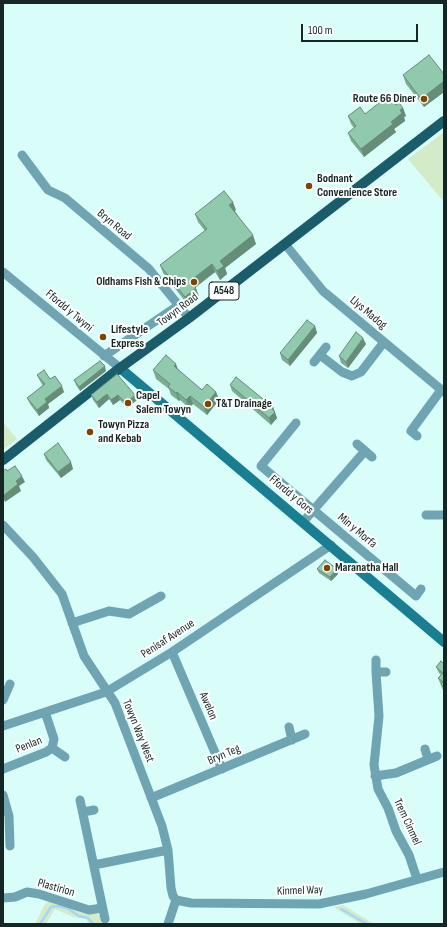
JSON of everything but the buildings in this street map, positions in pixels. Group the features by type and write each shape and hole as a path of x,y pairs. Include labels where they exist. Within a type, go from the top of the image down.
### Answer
{"main road":[{"name":"Towyn Road","path":"3,460 120,368 190,318 444,121"}],"street":[{"name":"Bryn Road","path":"22,155 48,190 65,198 149,269 190,318"},
{"name":"Llys Madog","path":"285,244 323,291 442,391"},
{"name":"Ffordd y Twyni","path":"3,272 120,368"},
{"path":"104,356 179,305"},
{"path":"326,347 317,358 352,376 361,372 384,342"},
{"name":"Ffordd y Gors","path":"120,368 444,642"},
{"path":"417,436 411,431 442,391"},
{"name":"Min y Morfa","path":"296,423 261,466 416,596 421,589"},
{"path":"357,444 372,457"},
{"path":"303,522 365,451"},
{"path":"426,515 444,515"},
{"name":"Towyn Way West","path":"3,525 33,557 62,594 84,656 106,692 115,703 162,826 168,850 171,888 173,896 176,900"},
{"name":"Penisaf Avenue","path":"3,726 106,692 172,652 331,546"},
{"path":"72,623 109,611 129,614 161,596"},
{"name":"Awelon","path":"172,652 222,769"},
{"name":"Trem Cinmel","path":"376,660 379,716 374,765 375,776 378,789 388,808 399,837 409,855 417,880"},
{"path":"376,672 386,672"},
{"path":"3,700 10,684"},
{"name":"Penlan","path":"3,769 46,752 52,748 54,738 45,712"},
{"path":"289,727 292,740"},
{"name":"Bryn Teg","path":"151,798 305,734"},
{"path":"52,748 65,757"},
{"path":"375,776 396,772 432,757 425,749"},
{"path":"3,795 9,816 10,846"},
{"path":"80,800 105,919"},
{"path":"83,812 94,810"},
{"path":"94,865 168,850"},
{"name":"Kinmel Way","path":"176,900 191,903 318,904 366,894 444,872"},
{"name":"Plastirion","path":"3,898 15,897 27,892 89,910 102,908"},
{"path":"168,924 176,900"}],"green space":[{"path":"444,132 444,202 408,159"},
{"path":"3,422 17,439 3,450"},
{"path":"49,901 71,907 79,912 97,914 100,917 101,922 108,924 89,924 86,919 73,917 55,909 46,924 35,924 45,904"},
{"path":"343,905 374,924 361,924 333,907"}],"waterway":[{"path":"40,924 51,907 57,906 67,908 79,916 88,918 93,924"},
{"path":"341,909 367,924"}],"place":[{"name":"Route 66 Diner","path":"424,99"},
{"name":"Bodnant Convenience Store","path":"309,186"},
{"name":"Oldhams Fish & Chips","path":"194,282"},
{"name":"Lifestyle Express","path":"103,337"},
{"name":"Capel Salem Towyn","path":"128,403"},
{"name":"T&T Drainage","path":"208,404"},
{"name":"Towyn Pizza and Kebab","path":"90,432"},
{"name":"Maranatha Hall","path":"327,568"}]}
